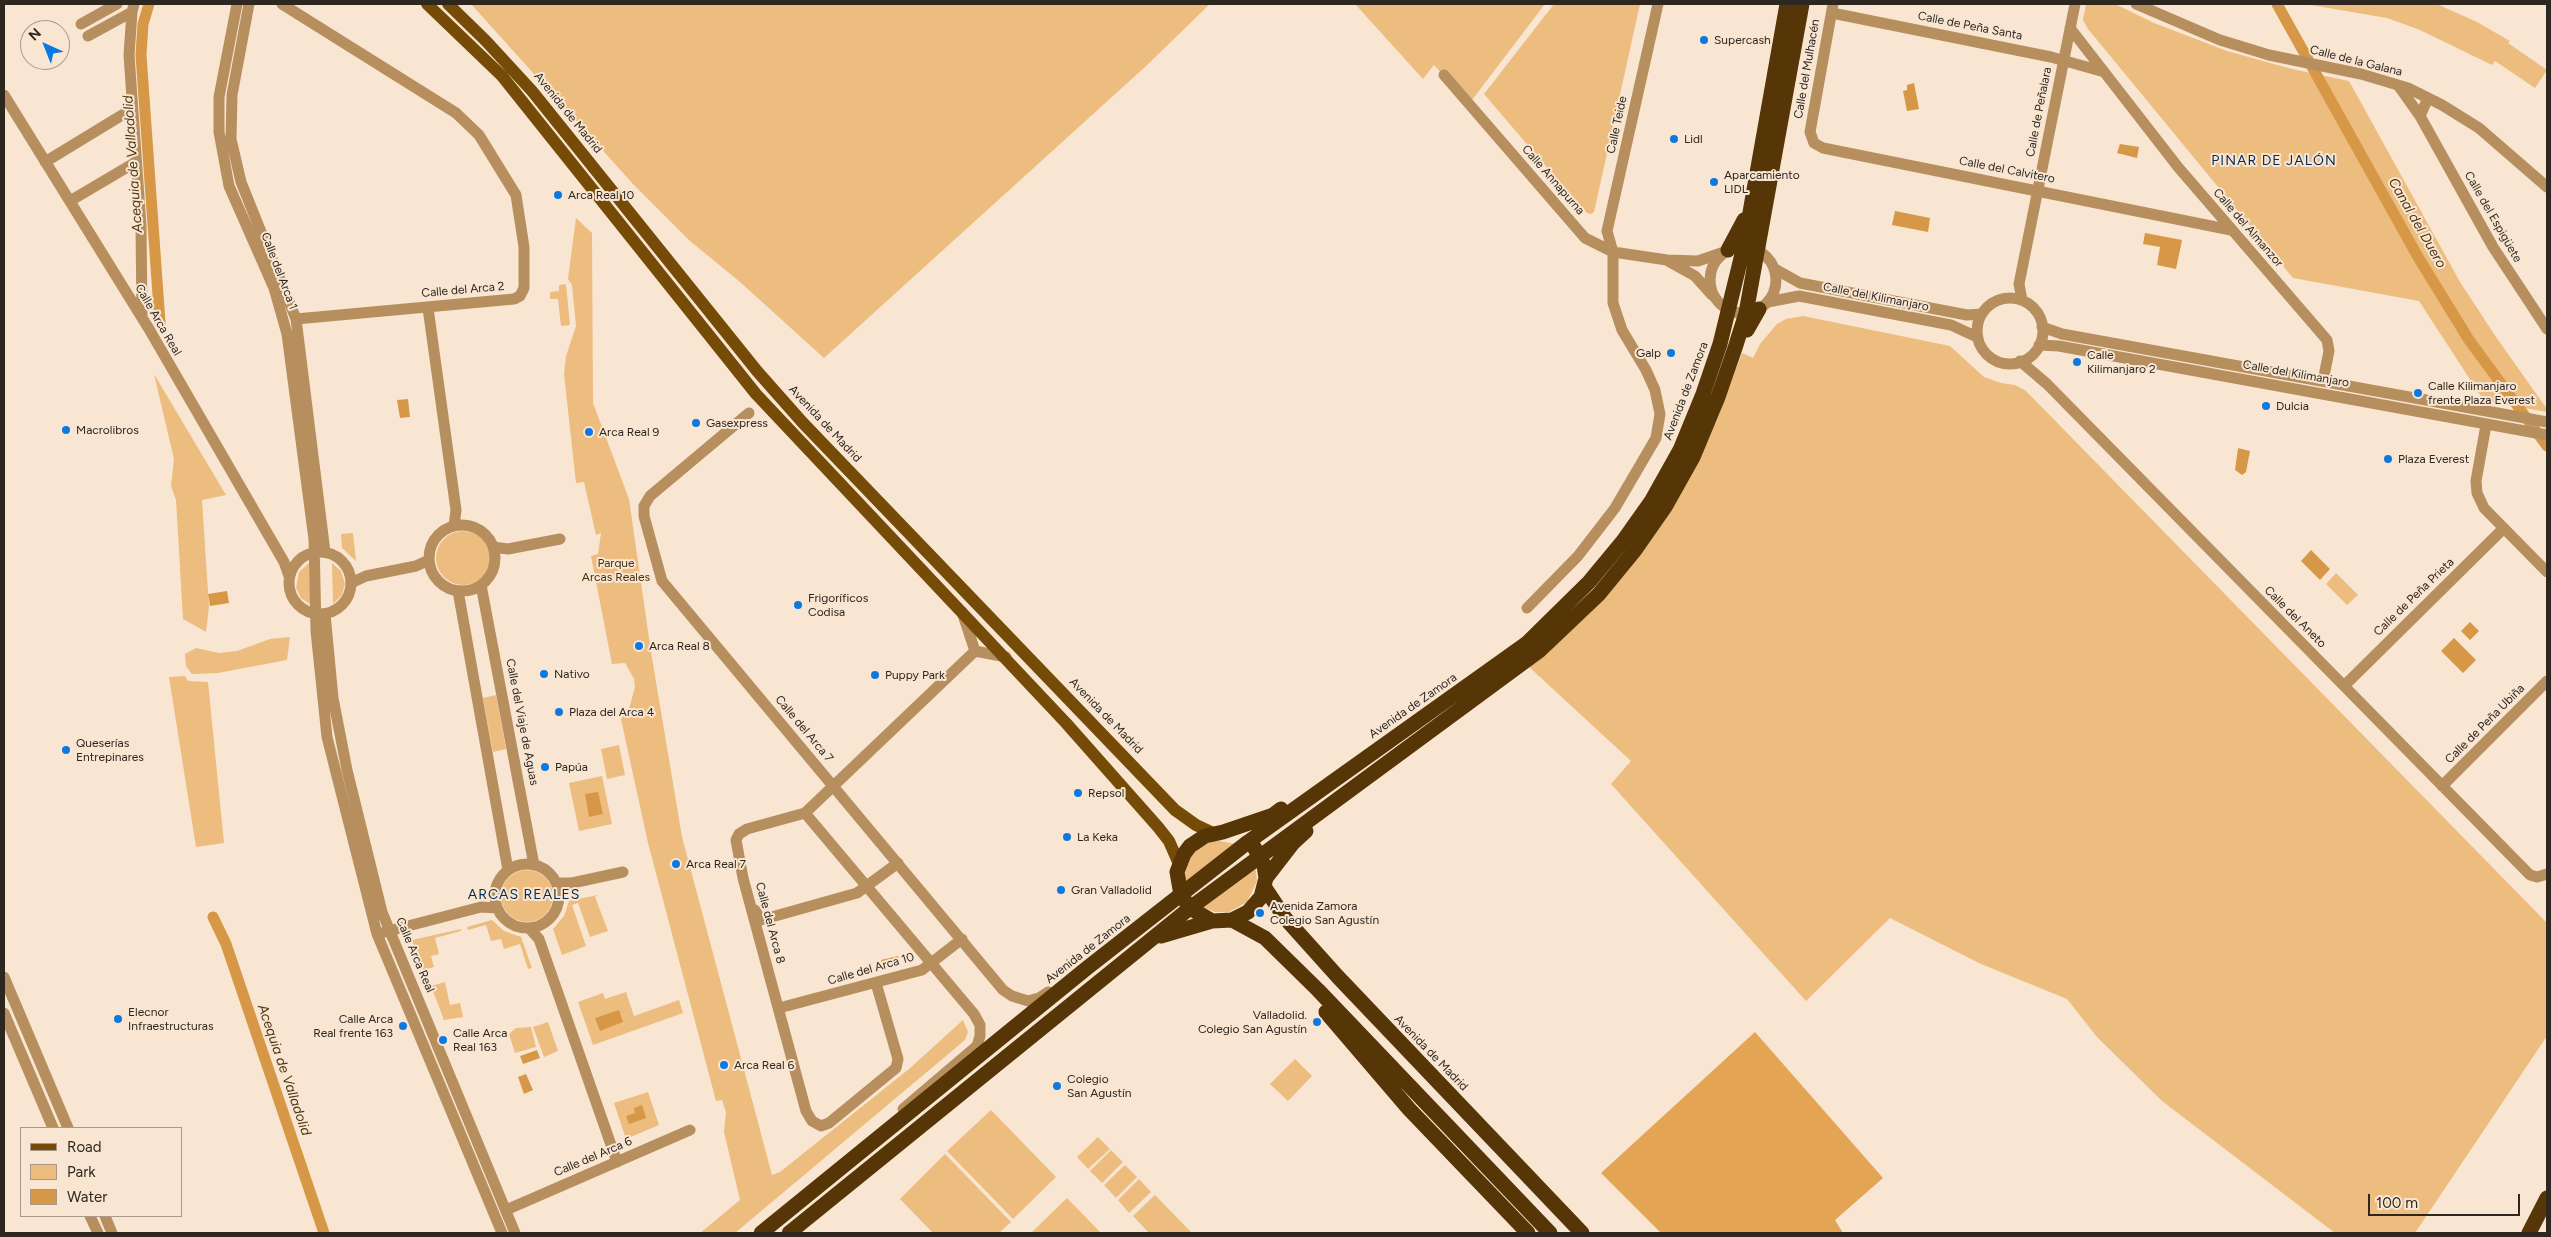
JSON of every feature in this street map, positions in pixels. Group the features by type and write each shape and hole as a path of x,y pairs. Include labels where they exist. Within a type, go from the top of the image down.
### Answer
{"highway":[{"name":"Avenida de Zamora","path":"789,1233 1190,908 1539,651 1605,587 1635,550 1665,507 1693,457 1718,397 1735,348 1758,308 1756,250 1750,208 1787,4"},
{"name":"Avenida de Zamora","path":"761,1233 1087,968 1248,842 1526,642 1589,582 1623,541 1652,500 1680,450 1703,394 1722,335 1721,303 1756,250 1802,4"},
{"path":"1726,251 1750,208"},
{"path":"1212,921 1190,908 1181,895 1178,881 1179,864 1190,846 1218,833 1273,814 1342,765 1392,739"},
{"path":"1153,938 1212,921 1232,920 1248,912 1265,883 1293,843 1310,827 1367,784 1399,753"},
{"path":"1218,833 1248,842 1260,855"},
{"name":"Avenida de Madrid","path":"1260,855 1265,883 1285,918 1338,977 1582,1233"},
{"path":"1232,920 1265,938 1318,990 1550,1233"},
{"path":"1318,990 1326,1012 1380,1076 1528,1233"},
{"path":"2529,1233 2547,1198"}],"main road":[{"path":"427,4 449,22 502,76 756,394 1006,657 1158,826 1169,841 1179,864"},
{"name":"Avenida de Madrid","path":"448,4 486,40 532,91 757,371 802,423 1175,810 1196,825 1218,833"}],"street":[{"path":"81,24 117,4"},
{"name":"Calle del Arca 1","path":"237,4 219,97 219,132 222,159 229,186 274,288 287,334 307,486 319,552"},
{"name":"Calle del Arca 1","path":"249,4 232,95 231,139 241,182 296,319 319,552"},
{"name":"Calle del Arca 2","path":"282,4 456,113 479,135 516,195 524,247 524,288 520,296 514,299 296,319"},
{"name":"Calle Teide","path":"1656,438 1660,414 1655,390 1646,370 1622,330 1613,303 1612,252 1607,231 1658,4"},
{"name":"Calle de Peñalara","path":"2022,300 2019,284 2062,61 2075,4"},
{"name":"Calle de la Galana","path":"2136,4 2220,40 2269,55 2362,74 2398,84 2463,116 2496,140 2547,187"},
{"path":"88,36 133,8"},
{"path":"133,8 129,55 141,226 142,317"},
{"name":"Calle de Peña Santa","path":"1833,8 2102,72"},
{"name":"Calle del Mulhacén","path":"1811,138 1810,132 1833,8"},
{"name":"Calle del Almanzor","path":"2070,28 2102,72 2206,200 2326,340 2329,351 2323,381"},
{"name":"Calle Annapurna","path":"1444,75 1585,238 1612,252 1667,260 1698,260 1726,251 1756,250"},
{"name":"Calle del Espigüete","path":"2398,84 2420,116 2493,247 2547,328"},
{"name":"Calle Arca Real","path":"4,94 142,317 288,568 292,599 301,609 320,614"},
{"path":"2420,116 2428,98"},
{"path":"45,162 132,109"},
{"name":"Calle del Calvitero","path":"1811,138 1823,148 2231,230"},
{"path":"70,201 136,162"},
{"path":"2200,224 2206,213 2206,200"},
{"path":"1726,251 1719,257 1710,274 1710,281 1721,303 1758,308 1776,286 1775,269 1756,250"},
{"name":"Calle Annapurna","path":"1667,260 1695,276 1721,303"},
{"name":"Calle del Kilimanjaro","path":"1775,269 1800,283 1967,315 1982,314"},
{"name":"Calle de Peñalara","path":"2008,298 2019,284"},
{"name":"Calle del Kilimanjaro","path":"1758,308 1799,296 1952,325 1978,336"},
{"path":"2008,298 2022,300 2034,309 2042,327 2039,345 2025,359 2006,363 1994,359 1982,348 1978,336 1978,325 1982,314 1993,302 2008,298"},
{"path":"428,308 458,525"},
{"name":"Calle del Kilimanjaro","path":"2042,327 2062,334 2547,422"},
{"name":"Calle del Kilimanjaro","path":"2039,345 2059,346 2328,393 2486,425 2547,435"},
{"name":"Calle del Aneto","path":"2025,359 2035,372 2530,875 2542,876"},
{"name":"Calle del Arca 7","path":"749,414 650,496 644,506 644,516 662,580 1004,990 1012,996 1028,1001 1039,998 1055,986 1087,968"},
{"path":"2486,425 2476,481 2477,494 2484,508 2547,572"},
{"name":"Avenida de Zamora","path":"1528,608 1578,556 1615,508 1656,438"},
{"path":"458,525 478,529 490,540 494,552 491,573 481,585 474,589 458,591 441,584 430,565 429,553 435,539 440,533 458,525"},
{"name":"Calle de Peña Prieta","path":"2344,686 2504,528"},
{"path":"494,552 560,540"},
{"path":"288,568 307,555 319,552 340,559 351,579 345,602 334,612 320,614"},
{"name":"Calle Arca Real","path":"319,552 320,614 327,737 383,932 502,1233"},
{"path":"351,579 430,565"},
{"name":"Calle del Viaje de Aguas","path":"481,585 534,865"},
{"path":"458,591 508,870"},
{"path":"962,610 975,651 1006,657"},
{"name":"Calle del Arca 8","path":"876,983 898,1060 896,1068 829,1123 821,1126 812,1122 806,1110 750,902 736,840 739,834 747,829 805,813 835,787 975,651"},
{"name":"Calle de Peña Ubiña","path":"2442,786 2547,681"},
{"path":"805,813 974,1014 980,1025 980,1036 977,1046 908,1104 874,1140"},
{"path":"750,902 761,920 857,893 898,863"},
{"path":"525,864 534,865 547,871 557,887 557,908 547,921 535,927 510,924 496,903 498,882 508,870 525,864"},
{"path":"557,887 623,872"},
{"path":"383,932 496,903"},
{"path":"535,927 617,1162"},
{"name":"Calle Arca Real","path":"383,932 412,983 515,1233"},
{"name":"Calle del Arca 10","path":"779,1008 922,970 962,940"},
{"path":"4,977 68,1127"},
{"path":"4,1013 53,1127"},
{"name":"Calle del Arca 6","path":"506,1210 690,1130"},
{"path":"90,1217 98,1233"},
{"path":"105,1217 112,1233"}],"green space":[{"path":"471,4 1210,4 1145,67 824,358 740,282 690,241 633,184"},
{"path":"1355,4 1545,4 1469,104 1434,65 1423,79"},
{"path":"1554,4 1640,4 1594,212 1591,214 1587,213 1572,197 1484,94"},
{"path":"2086,4 2115,4 2154,23 2227,51 2292,69 2349,81 2460,282 2547,409 2547,412 2484,401 2419,301 2293,278 2088,29 2083,20"},
{"path":"2305,4 2437,4 2477,22 2510,41 2508,43 2547,70 2535,88 2495,61 2492,65 2420,30 2387,18"},
{"name":"Parque Arcas Reales","path":"576,218 592,233 593,403 629,499 651,652 682,837 772,1175 780,1172 909,1069 963,1020 968,1032 965,1040 735,1233 700,1233 740,1200 724,1132 726,1112 722,1100 716,1101 648,843 621,719 629,709 635,687 634,679 625,663 612,664 591,556 598,554 601,533 596,535 584,482 576,483 564,374 566,356 576,326 572,285 568,279"},
{"path":"566,284 570,325 561,326 558,299 550,299 550,292 559,291 559,285"},
{"path":"1803,316 1950,346 1984,377 2001,383 2015,385 2026,391 2547,923 2547,1036 2415,1233 2335,1233 2162,1101 2097,1037 2067,999 1981,964 1890,918 1806,1001 1611,784 1631,761 1528,666 1556,644 1692,470 1718,417 1742,353 1753,358 1760,344 1777,324 1786,319"},
{"path":"154,374 226,495 202,500 209,607 206,632 183,619 176,500 171,486 174,459"},
{"path":"463,531 473,533 482,539 488,548 490,558 488,568 482,577 473,583 463,585 453,583 444,577 438,568 436,558 438,548 444,539 453,533"},
{"path":"353,533 356,561 342,548 341,534"},
{"path":"309,563 311,605 301,598 296,588 299,572"},
{"path":"332,563 341,571 345,584 342,595 333,604"},
{"path":"2336,573 2358,595 2347,605 2326,584"},
{"path":"290,637 287,660 218,673 192,674 186,666 185,654 196,648 219,653 237,651 270,639"},
{"path":"185,676 188,681 208,682 224,843 196,847 169,677"},
{"path":"496,695 506,749 493,752 483,698"},
{"path":"619,745 625,775 607,779 601,749"},
{"path":"602,776 612,824 579,831 569,783"},
{"path":"1216,840 1239,845 1187,884 1184,877 1191,855 1198,848"},
{"path":"1255,864 1257,881 1247,902 1229,912 1215,912 1205,908 1203,904"},
{"path":"522,870 532,870 542,874 549,881 553,896 549,911 542,918 532,922 522,922 512,918 505,911 501,901 501,891 505,881 512,874"},
{"path":"598,895 595,897 608,931 590,937 578,903 572,905 586,946 562,955 553,929 564,916 569,901"},
{"path":"492,920 504,931 521,937 532,968 528,969 520,944 504,949 501,939 491,941 486,925 468,930 467,927"},
{"path":"461,929 461,931 435,938 439,954 431,956 434,967 423,970 412,940"},
{"path":"445,982 450,1005 460,1003 463,1017 444,1020 431,986"},
{"path":"626,992 634,1016 679,1000 683,1013 593,1045 578,1002 603,993 605,999"},
{"path":"548,1022 558,1051 544,1057 533,1027"},
{"path":"531,1027 536,1047 515,1053 509,1034 516,1028"},
{"path":"1295,1059 1312,1076 1288,1101 1270,1084"},
{"path":"648,1092 659,1125 626,1139 614,1103"},
{"path":"991,1110 1056,1177 1013,1219 947,1151"},
{"path":"1098,1137 1110,1149 1088,1169 1077,1157"},
{"path":"1111,1150 1123,1162 1102,1183 1090,1171"},
{"path":"945,1154 1011,1222 999,1233 933,1233 900,1199"},
{"path":"1125,1165 1137,1177 1116,1198 1104,1185"},
{"path":"1139,1179 1151,1192 1129,1213 1118,1200"},
{"path":"1155,1195 1192,1233 1149,1233 1133,1216"},
{"path":"1067,1198 1101,1233 1031,1233"}],"shaded area":[{"path":"1755,1032 1883,1178 1835,1220 1843,1233 1661,1233 1601,1173"}],"water":[{"path":"1914,83 1919,109 1907,111 1903,91 1907,90 1907,85"},
{"path":"2120,144 2139,147 2137,158 2117,153"},
{"path":"1895,211 1930,218 1928,232 1892,225"},
{"path":"2145,233 2182,240 2176,269 2157,265 2160,247 2143,244"},
{"path":"408,399 410,417 400,418 397,400"},
{"path":"2238,448 2250,451 2246,472 2242,475 2235,470"},
{"path":"2311,550 2330,569 2320,580 2301,561"},
{"path":"227,591 229,603 210,606 208,594"},
{"path":"2470,622 2479,631 2470,640 2461,631"},
{"path":"2454,638 2476,660 2463,673 2441,651"},
{"path":"598,792 603,814 589,817 585,794"},
{"path":"898,956 900,965 884,969 881,960"},
{"path":"619,1010 623,1022 600,1031 595,1018"},
{"path":"537,1050 540,1058 523,1064 520,1056"},
{"path":"526,1074 533,1090 524,1094 518,1077"},
{"path":"642,1105 646,1118 629,1124 626,1116 635,1113 634,1108"}],"waterway":[{"name":"Acequia de Valladolid","path":"149,4 143,24 141,55 160,323"},
{"name":"Canal del Duero","path":"2277,4 2418,257 2469,340 2547,446"},
{"name":"Acequia de Valladolid","path":"213,917 226,944 324,1233"}],"place":[{"name":"Supercash","path":"1704,40"},
{"name":"Lidl","path":"1674,139"},
{"name":"Aparcamiento LIDL","path":"1714,182"},
{"name":"Arca Real 10","path":"558,195"},
{"name":"Galp","path":"1671,353"},
{"name":"Calle Kilimanjaro 2","path":"2077,362"},
{"name":"Calle Kilimanjaro frente Plaza Everest","path":"2418,393"},
{"name":"Dulcia","path":"2266,406"},
{"name":"Gasexpress","path":"696,423"},
{"name":"Macrolibros","path":"66,430"},
{"name":"Arca Real 9","path":"589,432"},
{"name":"Plaza Everest","path":"2388,459"},
{"name":"Frigoríficos Codisa","path":"798,605"},
{"name":"Arca Real 8","path":"639,646"},
{"name":"Nativo","path":"544,674"},
{"name":"Puppy Park","path":"875,675"},
{"name":"Plaza del Arca 4","path":"559,712"},
{"name":"Queserías Entrepinares","path":"66,750"},
{"name":"Papúa","path":"545,767"},
{"name":"Repsol","path":"1078,793"},
{"name":"La Keka","path":"1067,837"},
{"name":"Arca Real 7","path":"676,864"},
{"name":"Gran Valladolid","path":"1061,890"},
{"name":"Avenida Zamora Colegio San Agustín","path":"1260,913"},
{"name":"Elecnor Infraestructuras","path":"118,1019"},
{"name":"Valladolid. Colegio San Agustín","path":"1317,1022"},
{"name":"Calle Arca Real frente 163","path":"403,1026"},
{"name":"Calle Arca Real 163","path":"443,1040"},
{"name":"Arca Real 6","path":"724,1065"},
{"name":"Colegio San Agustín","path":"1057,1086"}],"district":[{"name":"PINAR DE JALÓN","path":"2274,161"},
{"name":"ARCAS REALES","path":"524,895"}]}
